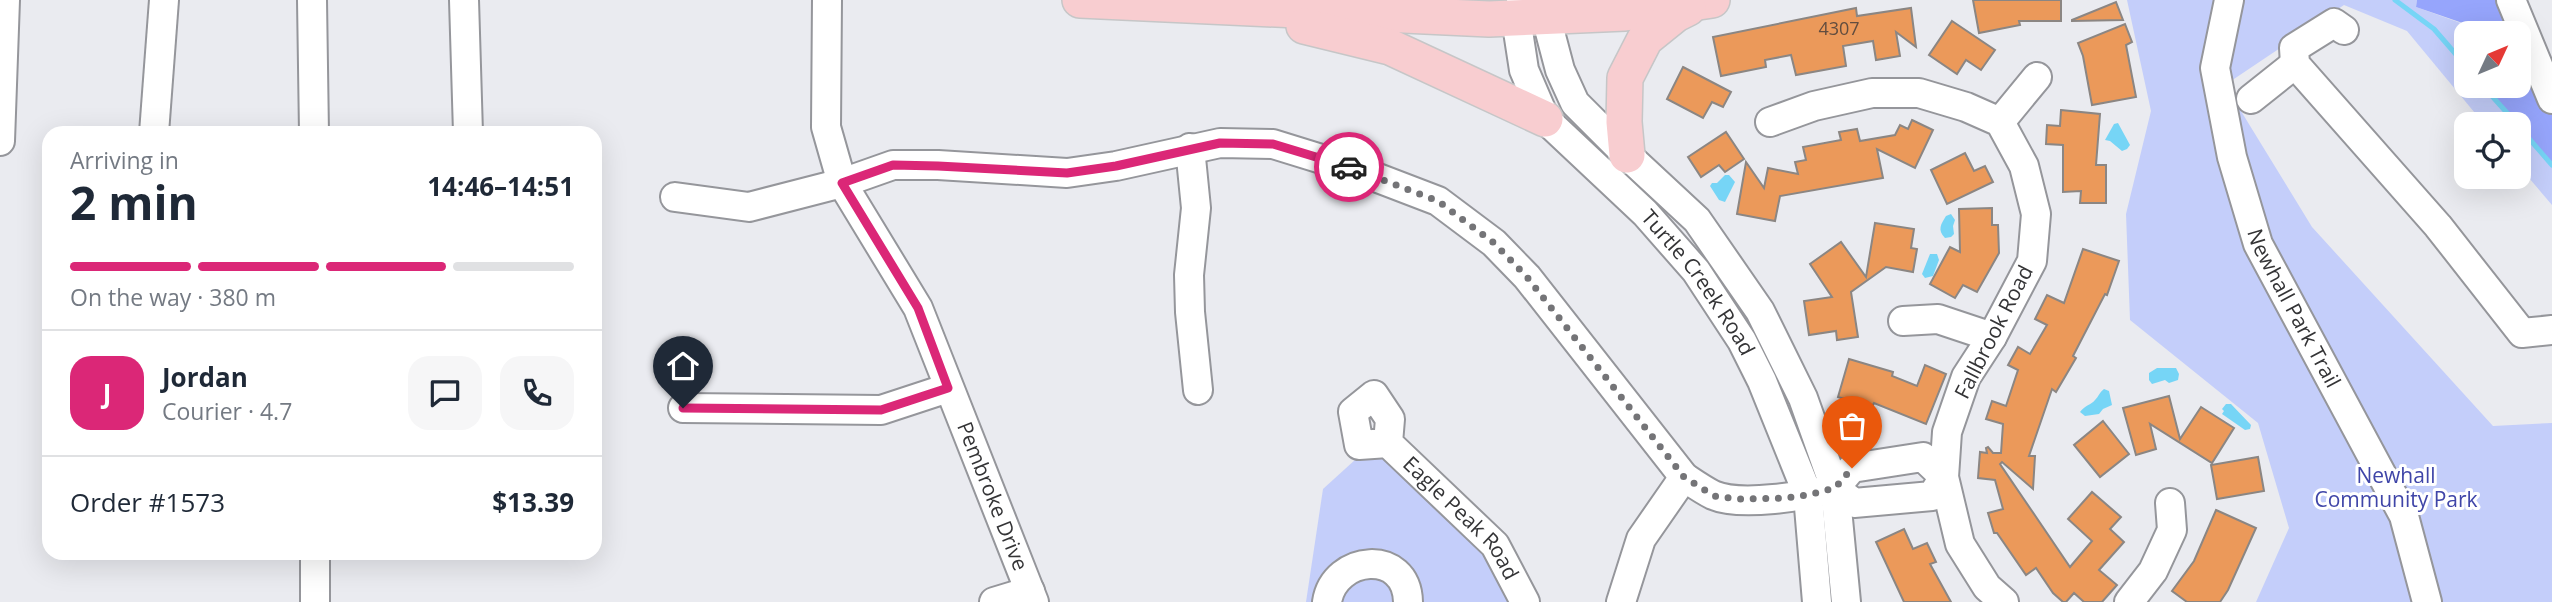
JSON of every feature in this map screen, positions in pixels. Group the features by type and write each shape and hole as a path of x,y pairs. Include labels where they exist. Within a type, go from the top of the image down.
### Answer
{"main road":[{"path":"1080,0 1625,13 1707,1"},
{"path":"1627,155 1624,122 1625,78 1645,39 1675,14 1707,1"},
{"path":"1173,3 1325,30 1390,47 1545,119"}],"street":[{"path":"0,141 5,0"},
{"path":"155,126 164,0"},
{"path":"313,0 314,126"},
{"path":"464,0 468,126"},
{"name":"Pembroke Drive","path":"827,0 826,127 842,183 918,308 1032,597"},
{"name":"Newhall Park Trail","path":"2229,0 2215,68 2232,157 2258,244 2404,516 2427,602"},
{"path":"2511,0 2552,99"},
{"name":"Turtle Creek Road","path":"1531,9 1524,70 1545,119 1645,213 1696,271 1742,341 1762,381 1808,495 1817,602"},
{"name":"Turtle Creek Road","path":"1531,9 1575,103 1697,220 1760,311 1802,398 1835,488 1846,602"},
{"path":"2344,30 2334,23 2294,48 2295,64 2438,226 2522,333 2552,330"},
{"path":"2251,100 2295,64"},
{"path":"1770,122 1814,106 1872,93 1919,93 1966,107 2000,122 2037,77"},
{"name":"Fallbrook Road","path":"2000,122 2024,166 2036,214 2032,261 1992,337 1966,377 1947,432 1944,477 1960,544 1987,587 2004,602"},
{"path":"675,197 749,207 842,183 893,165 1067,173 1116,166 1220,143 1273,144 1357,170 1438,201 1494,243 1527,277 1684,477 1714,496 1737,499 1808,495 1835,488 1852,468 1923,457 1944,477 1932,496 1854,503 1835,488"},
{"path":"1190,148 1196,208 1188,275 1198,390"},
{"path":"1903,321 1938,319 1992,337"},
{"path":"683,408 881,410 948,388"},
{"name":"Eagle Peak Road","path":"1388,443 1495,545 1525,602"},
{"path":"1621,602 1641,539 1684,477"},
{"path":"2129,602 2153,572 2172,530 2170,503"},
{"path":"314,602 315,560"},
{"path":"1326,602 1329,590 1346,570 1370,563 1394,569 1408,588 1408,602"},
{"path":"994,602 1032,597"}],"green space":[{"name":"Newhall Community Park","path":"2127,0 2417,0 2416,7 2455,21 2454,88 2407,31 2344,5 2225,85 2312,227 2493,426 2552,423 2552,602 2256,602 2289,528 2258,423 2130,320 2126,214 2151,111"},
{"name":"Newhall Community Park","path":"2462,98 2494,98 2506,112 2474,112"},
{"path":"2531,141 2552,165 2552,205 2531,180"},
{"path":"1356,459 1389,459 1477,544 1491,561 1514,602 1306,602 1323,489"}],"shaded area":[{"path":"2417,0 2511,0 2520,21 2457,21 2416,7"},
{"path":"2531,48 2552,99 2552,165 2531,141 2531,112 2506,112 2493,98 2531,98"},
{"path":"2118,123 2130,145 2122,151 2105,140 2114,124"},
{"path":"1729,175 1735,182 1725,202 1719,200 1710,186"},
{"path":"1951,214 1955,220 1954,234 1945,238 1941,227 1946,216"},
{"path":"1930,254 1937,254 1939,260 1933,276 1925,278 1922,274"},
{"path":"2157,368 2176,368 2178,380 2152,384 2149,373"},
{"path":"2104,389 2109,391 2112,405 2099,414 2085,416 2080,412 2093,402"},
{"path":"2226,404 2231,404 2251,425 2250,429 2245,430 2222,414"},
{"path":"1849,409 1874,415 1877,417 1876,421 1866,427 1858,427 1846,413"}],"building":[{"path":"1973,0 2061,0 2061,21 2019,21 2020,25 1979,33"},
{"path":"2116,2 2123,20 2072,21 2072,20"},
{"path":"1856,8 1857,16 1911,8 1916,47 1896,32 1900,56 1876,60 1873,41 1843,46 1846,66 1796,75 1791,55 1765,60 1766,67 1721,76 1713,37"},
{"path":"1952,21 1995,50 1981,70 1966,60 1957,74 1929,55"},
{"path":"2125,24 2132,42 2126,45 2136,97 2092,105 2078,43"},
{"path":"1683,67 1731,92 1723,107 1712,102 1703,118 1667,99"},
{"path":"2061,110 2100,114 2096,165 2106,165 2106,203 2080,203 2081,191 2063,192 2063,145 2046,144 2047,125 2060,126"},
{"path":"1912,120 1933,130 1915,168 1877,149 1883,178 1780,196 1775,221 1737,214 1746,162 1764,188 1768,168 1798,174 1795,162 1806,160 1803,147 1841,140 1839,132 1857,129 1860,141 1895,135 1900,125 1908,129"},
{"path":"1726,132 1744,159 1725,172 1719,165 1701,177 1688,157"},
{"path":"1965,153 1974,171 1985,166 1993,182 1947,204 1931,170"},
{"path":"1992,208 1992,225 1998,225 1999,253 1977,292 1963,285 1955,298 1930,284 1950,247 1960,252 1959,209"},
{"path":"1875,223 1914,229 1911,248 1917,249 1913,272 1886,267 1851,292 1858,337 1837,340 1836,331 1809,335 1804,301 1832,297 1810,264 1841,242 1866,277"},
{"path":"2083,249 2119,261 2107,295 2105,294 2073,356 2076,358 2056,392 2052,389 2029,456 2035,456 2033,489 2002,462 2000,464 2070,567 2092,541 2068,519 2092,492 2121,517 2110,529 2124,542 2099,570 2117,585 2102,602 2084,602 2074,593 2063,602 2053,593 2036,568 2026,575 1997,533 1994,533 1988,513 2003,509 1995,480 1978,478 1980,452 1987,453 1988,447 1993,453 2001,453 2003,424 1986,419 1992,401 2006,406 2018,370 2008,365 2018,347 2030,354 2047,325 2035,319 2047,295 2064,303"},
{"path":"1849,359 1893,372 1892,376 1917,386 1925,365 1946,374 1926,424 1874,403 1872,407 1838,397"},
{"path":"2169,396 2180,439 2201,407 2234,428 2212,463 2150,424 2156,449 2136,455 2123,408"},
{"path":"2103,421 2129,454 2100,477 2074,445"},
{"path":"2258,457 2264,491 2217,499 2211,465"},
{"path":"2216,510 2256,528 2220,602 2187,602 2172,591 2194,561"},
{"path":"1904,529 1913,549 1927,543 1936,562 1930,564 1951,602 1904,602 1876,542"}],"waterway":[{"path":"2395,0 2434,29 2454,52"},
{"path":"2494,98 2506,112"},
{"path":"2531,141 2552,165"}],"way so far":[{"path":"1349,167 1438,201 1494,243 1527,277 1684,477 1714,496 1737,499 1808,495 1835,488 1852,468"}],"route":[{"path":"683,408 881,410 948,388 918,308 842,183 893,165 1067,173 1116,166 1220,143 1273,144 1349,167"}]}
